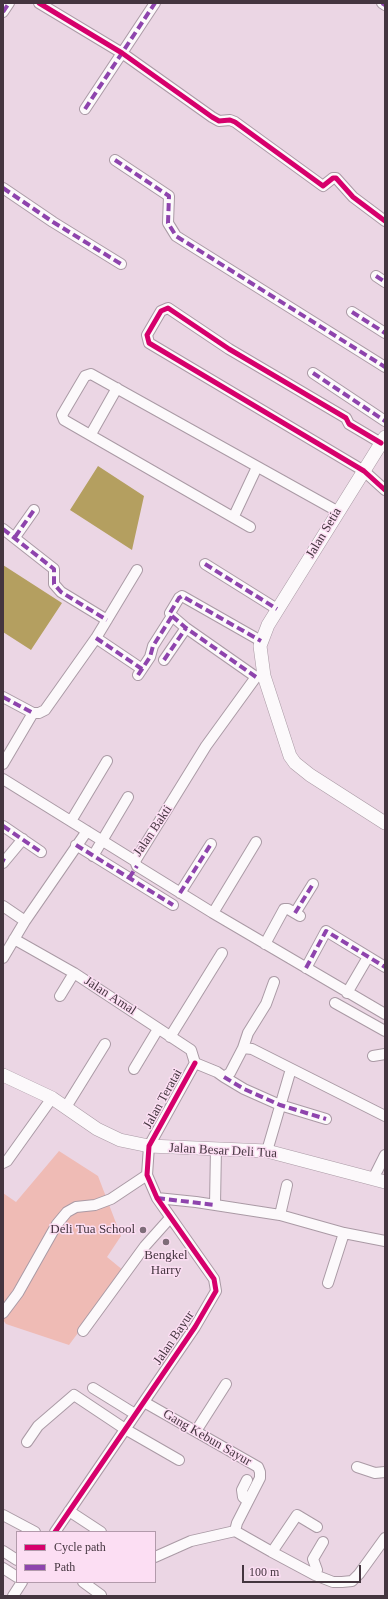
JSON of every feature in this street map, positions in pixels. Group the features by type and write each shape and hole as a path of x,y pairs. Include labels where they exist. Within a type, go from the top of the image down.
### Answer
{"main road":[{"name":"Jalan Setia","path":"263,636 277,609 383,440"},
{"path":"263,636 260,676 290,756 295,763 310,775 385,822"},
{"name":"Jalan Besar Deli Tua","path":"3,1075 52,1098 104,1133 120,1140 149,1146 267,1151 379,1180"}],"street":[{"path":"3,12 9,3"},
{"path":"39,3 122,53 212,117 219,121 230,120 235,122 324,186 333,178 336,178 353,197 385,221"},
{"path":"85,109 154,3"},
{"path":"115,160 169,196 168,223 176,236 385,366"},
{"path":"3,188 53,222 121,264"},
{"path":"376,276 385,282"},
{"path":"383,440 349,424 346,418 229,349 168,308 161,311 147,335 149,343 364,471 385,490"},
{"path":"352,312 385,333"},
{"path":"313,372 385,421"},
{"path":"250,526 64,420 62,415 88,374 117,388 255,469 336,514"},
{"path":"90,434 117,388"},
{"path":"234,516 255,469"},
{"path":"15,536 34,510"},
{"path":"3,529 15,536 54,569 54,584 61,592 107,620"},
{"path":"204,564 277,609"},
{"path":"3,697 33,713 39,713 45,710 96,638 137,570"},
{"path":"96,638 140,672 150,657 153,646 172,616 172,609 182,596 263,636"},
{"path":"172,616 186,628 260,676"},
{"path":"164,660 186,628"},
{"name":"Jalan Bakti","path":"3,779 136,863 206,746 260,676"},
{"path":"3,764 33,713"},
{"path":"71,821 107,761"},
{"path":"93,856 128,797"},
{"path":"3,826 41,852"},
{"path":"3,958 25,922 87,831"},
{"path":"4,861 23,839"},
{"path":"213,913 256,842"},
{"path":"180,892 211,844"},
{"path":"76,846 173,905"},
{"path":"130,878 136,863 264,944 385,1014"},
{"path":"264,944 284,909 288,909 297,914 313,884"},
{"path":"3,906 25,922"},
{"path":"306,968 326,931 385,966"},
{"name":"Jalan Amal","path":"14,939 74,974 190,1050 195,1063"},
{"path":"170,1037 222,953"},
{"path":"348,993 368,957"},
{"path":"60,996 74,974"},
{"path":"224,1077 230,1072 248,1033 266,1004 274,982"},
{"path":"335,1003 385,1031"},
{"path":"134,1069 158,1029"},
{"path":"66,1107 105,1044"},
{"path":"242,1048 259,1051 291,1069 385,1116"},
{"path":"373,1056 385,1054"},
{"name":"Jalan Teratai","path":"149,1146 195,1063 217,1072 240,1088 280,1105 326,1119"},
{"path":"267,1151 291,1069"},
{"path":"3,1163 7,1161 52,1098"},
{"name":"Jalan Bayur","path":"56,1531 195,1327 216,1291 214,1279 157,1198 147,1175 149,1146"},
{"path":"215,1205 216,1148"},
{"path":"379,1180 385,1155"},
{"path":"3,1314 18,1293 57,1224 67,1212 76,1207 95,1205 111,1199 147,1175"},
{"path":"280,1215 287,1185"},
{"path":"157,1198 280,1215 344,1234 385,1240"},
{"path":"83,1331 144,1246 170,1218"},
{"path":"328,1283 344,1234"},
{"path":"196,1431 226,1384"},
{"path":"93,1388 135,1414"},
{"path":"27,1442 38,1426 48,1419 72,1395 125,1429 179,1460"},
{"name":"Gang Kebun Sayur","path":"144,1402 259,1469 260,1478 237,1523 235,1531"},
{"path":"357,1466 375,1473 385,1472"},
{"path":"247,1480 242,1490 243,1497 248,1501"},
{"path":"69,1510 100,1531"},
{"path":"3,1515 33,1531"},
{"path":"272,1552 297,1515 317,1527"},
{"path":"156,1558 191,1541 235,1531 315,1575 333,1582 352,1581 359,1574 385,1538"},
{"path":"315,1575 317,1570 313,1559 323,1542"},
{"path":"3,1551 16,1559"},
{"path":"3,1568 16,1576"},
{"path":"12,1596 21,1583"},
{"path":"84,1583 101,1596"}],"shaded area":[{"path":"98,466 144,496 132,550 70,510"},
{"path":"3,565 62,603 31,650 3,632"},
{"path":"59,1151 98,1176 121,1236 107,1257 124,1271 69,1345 6,1324 3,1320 3,1193 16,1202"}],"marked path":[{"path":"3,12 9,3"},
{"path":"85,109 155,3"},
{"path":"115,160 169,196 168,223 176,236 385,367"},
{"path":"3,188 53,222 121,264"},
{"path":"376,276 385,282"},
{"path":"352,312 385,333"},
{"path":"313,373 385,421"},
{"path":"15,537 34,510"},
{"path":"3,529 54,569 54,584 61,592 107,620"},
{"path":"205,564 277,609"},
{"path":"256,677 186,628 170,613 179,598 182,596 261,641"},
{"path":"138,675 150,657 153,646 172,616"},
{"path":"164,660 186,628"},
{"path":"96,638 142,669"},
{"path":"3,697 33,713"},
{"path":"3,826 41,852"},
{"path":"180,893 211,844"},
{"path":"76,845 173,905"},
{"path":"129,878 137,866"},
{"path":"295,913 313,884"},
{"path":"306,968 326,931 385,967"},
{"path":"224,1077 244,1089 280,1105 326,1119"},
{"path":"157,1198 215,1205"}],"cycle path":[{"path":"39,3 122,53 212,117 219,121 230,120 235,122 323,186 333,178 336,178 353,197 385,221"},
{"path":"381,443 349,424 346,418 229,349 168,308 161,311 147,335 149,343 364,471 385,490"},
{"path":"56,1531 195,1327 216,1291 214,1279 157,1198 147,1175 149,1146 195,1063"}],"place":[{"name":"Deli Tua School","path":"143,1230"},
{"name":"Bengkel Harry","path":"166,1242"}]}
